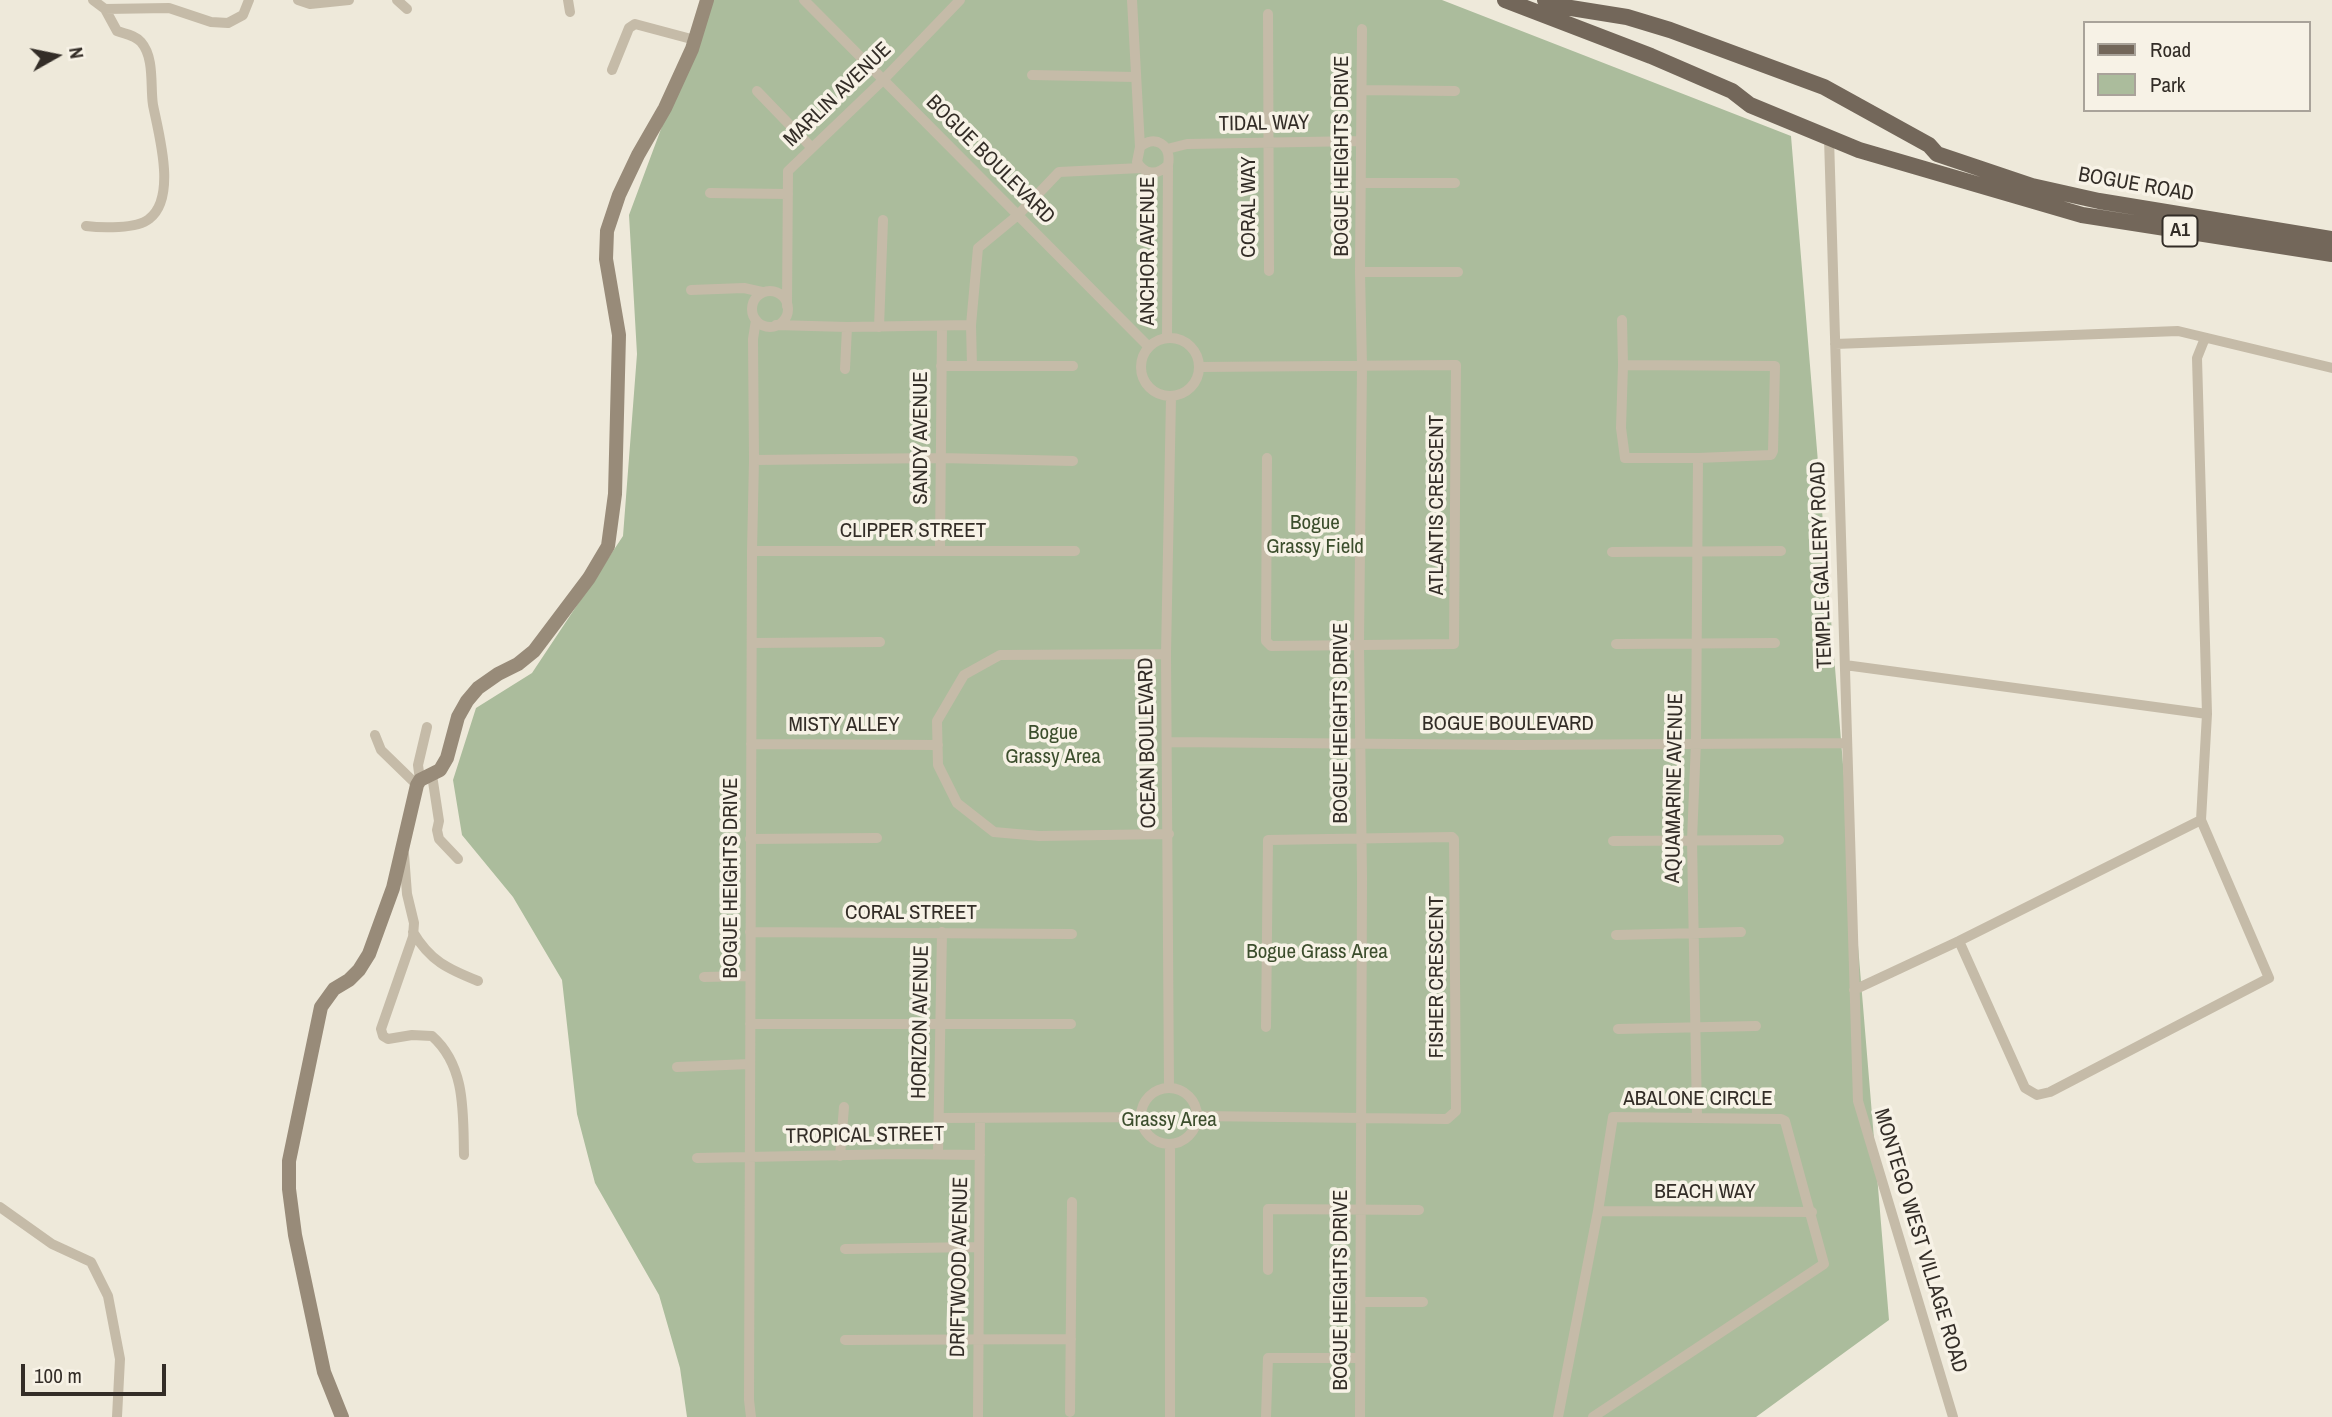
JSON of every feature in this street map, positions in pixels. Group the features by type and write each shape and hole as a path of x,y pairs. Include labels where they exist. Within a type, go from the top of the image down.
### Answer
{"main road":[{"name":"BOGUE ROAD","path":"1505,0 1651,56 1732,91 1750,105 1859,150 2082,215 2332,254"},
{"name":"BOGUE ROAD","path":"1545,0 1565,7 1627,17 1824,87 1929,145 1937,154 2032,186 2085,198 2332,239"}],"street":[{"path":"86,226 122,226 147,222 159,210 164,170 148,54 132,36 117,31 105,9 93,0"},
{"path":"105,9 169,8 211,22 228,23 243,15 249,0"},
{"path":"298,0 310,5 349,0"},
{"path":"397,0 407,9"},
{"path":"568,0 570,12"},
{"path":"342,1417 324,1372 299,1258 289,1189 289,1161 321,1007 334,989 359,970 369,954 393,888 423,780 440,770 447,758 458,717 467,701 478,688 534,651 589,578 608,546 615,494 619,335 606,259 607,231 619,195 665,108 695,40 707,0"},
{"name":"BOGUE BOULEVARD","path":"804,0 1149,347"},
{"name":"MARLIN AVENUE","path":"787,310 788,171 883,80 960,0"},
{"path":"1132,0 1140,147 1137,157 1141,168 1154,174 1162,171 1168,164 1170,156 1162,143 1154,140 1140,147"},
{"name":"CORAL WAY","path":"1268,14 1269,271"},
{"path":"612,70 629,28 635,24 695,40"},
{"name":"BOGUE HEIGHTS DRIVE","path":"1360,1417 1359,644 1363,366 1360,272 1362,29"},
{"path":"1032,75 1135,77"},
{"path":"1362,90 1455,91"},
{"path":"757,91 812,148"},
{"name":"TEMPLE GALLERY ROAD","path":"1829,138 1854,990"},
{"name":"TIDAL WAY","path":"1167,149 1187,144 1361,141"},
{"name":"ANCHOR AVENUE","path":"1167,338 1168,164"},
{"path":"972,366 971,326 978,248 1017,215 1059,172 1141,168"},
{"path":"1361,183 1455,183"},
{"path":"710,193 788,194"},
{"path":"879,327 883,220"},
{"path":"1360,272 1458,272"},
{"path":"691,290 744,288 762,292 774,291 788,279"},
{"path":"744,288 754,301"},
{"path":"774,291 784,298 795,327"},
{"path":"762,292 754,301 752,311 761,324 795,327 971,326"},
{"path":"753,339 781,322 787,310"},
{"name":"BOGUE HEIGHTS DRIVE","path":"751,1417 750,839 753,339 756,320"},
{"path":"1622,320 1621,428 1625,458 1771,455 1775,366 1623,365"},
{"path":"845,369 847,327"},
{"name":"SANDY AVENUE","path":"940,549 942,327"},
{"path":"1835,344 2178,331 2332,368"},
{"path":"1167,338 1186,342 1198,357 1200,367 1195,384 1188,391 1171,397 1161,396 1153,391 1146,384 1141,365 1143,355 1149,347 1167,338"},
{"path":"1959,941 2025,1088 2037,1095 2050,1092 2269,978 2201,820 2207,714 2197,358 2205,338"},
{"path":"941,366 1073,366"},
{"path":"1200,367 1363,366"},
{"name":"ATLANTIS CRESCENT","path":"1359,644 1452,645 1455,642 1457,366 1363,366"},
{"name":"OCEAN BOULEVARD","path":"1170,1088 1166,654 1171,397"},
{"path":"754,460 940,458 1073,461"},
{"path":"1267,458 1267,644 1359,644"},
{"name":"AQUAMARINE AVENUE","path":"1696,1117 1697,1028 1692,840 1696,742 1695,552 1698,458"},
{"name":"CLIPPER STREET","path":"752,551 1075,551"},
{"path":"1612,552 1781,551"},
{"path":"751,643 880,642"},
{"path":"1616,644 1775,643"},
{"path":"1166,654 1000,655 964,675 937,721 938,765 957,803 993,832 1039,835 1169,834"},
{"path":"1844,665 2207,714"},
{"path":"426,727 418,765 439,821 439,839 458,859"},
{"path":"374,735 382,750 423,780"},
{"name":"BOGUE BOULEVARD","path":"1168,742 1519,745 1847,743"},
{"name":"MISTY ALLEY","path":"751,744 938,745"},
{"path":"1854,990 1959,941 2201,820"},
{"path":"750,839 877,838"},
{"path":"1266,1027 1268,840 1361,839"},
{"name":"FISHER CRESCENT","path":"1361,839 1454,839 1456,1111 1447,1119 1361,1118"},
{"path":"1613,841 1779,841"},
{"path":"403,846 413,931 410,950 381,1029 383,1036 388,1039 412,1035 432,1037 448,1055 459,1080 464,1155"},
{"path":"413,931 432,958 446,968 478,981"},
{"name":"CORAL STREET","path":"750,932 1072,934"},
{"name":"HORIZON AVENUE","path":"938,1154 942,932"},
{"path":"1616,935 1741,932"},
{"path":"704,977 750,976"},
{"name":"MONTEGO WEST VILLAGE ROAD","path":"1854,990 1858,1101 1952,1417"},
{"path":"750,1024 1071,1024"},
{"path":"1618,1029 1756,1026"},
{"path":"677,1068 750,1064"},
{"path":"1170,1088 1186,1094 1192,1100 1197,1116 1196,1125 1186,1139 1170,1145 1153,1140 1142,1125 1141,1116 1142,1108 1153,1093 1170,1088"},
{"path":"840,1156 844,1107"},
{"path":"939,1118 1141,1116"},
{"path":"1197,1116 1361,1118"},
{"name":"ABALONE CIRCLE","path":"1558,1417 1598,1211 1613,1117 1785,1121 1825,1261 1822,1267 1593,1417"},
{"name":"DRIFTWOOD AVENUE","path":"978,1417 980,1118"},
{"path":"1170,1145 1170,1417"},
{"name":"TROPICAL STREET","path":"698,1157 980,1155"},
{"path":"1069,1412 1072,1202"},
{"path":"0,1207 52,1244 90,1262 108,1296 120,1359 117,1417"},
{"path":"1268,1270 1268,1209 1419,1210"},
{"name":"BEACH WAY","path":"1598,1211 1812,1212"},
{"path":"845,1249 979,1247"},
{"path":"1360,1302 1423,1302"},
{"path":"845,1340 1071,1339"},
{"path":"1266,1417 1268,1358 1359,1358"}],"green space":[{"path":"709,0 1442,0 1791,136 1889,1320 1756,1417 687,1417 680,1368 659,1295 595,1183 577,1114 562,980 513,897 462,835 453,780 476,708 532,673 623,536 637,354 629,215"}],"park label":[{"name":"Bogue Grassy Field","path":"1315,535"},
{"name":"Bogue Grassy Area","path":"1053,745"},
{"name":"Bogue Grass Area","path":"1317,952"},
{"name":"Grassy Area","path":"1169,1120"}]}
